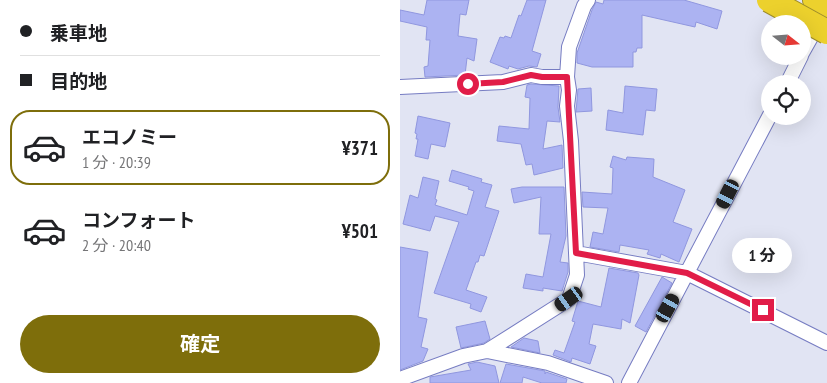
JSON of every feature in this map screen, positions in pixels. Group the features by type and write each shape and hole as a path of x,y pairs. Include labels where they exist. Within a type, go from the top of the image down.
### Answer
{"highway":[{"path":"769,0 827,32"},
{"path":"816,0 827,7"}],"street":[{"path":"400,379 463,356 487,351 569,299 576,275 576,253 567,77 569,47 588,0"},
{"path":"811,36 827,7"},
{"path":"400,87 503,82 531,75 567,77"},
{"path":"629,383 765,125"},
{"path":"576,253 687,273 827,343"},
{"path":"487,351 548,363 606,383"}],"building":[{"path":"427,0 469,0 466,15 460,14 458,36 477,39 474,61 467,58 465,75 425,77 424,67 428,66 430,40 426,40 427,27 400,21 400,10 424,15"},
{"path":"527,0 546,0 532,51 541,54 537,67 529,66 518,69 509,66 508,69 490,62 500,37 511,38 519,15 521,16"},
{"path":"604,0 684,0 722,11 717,29 696,22 695,27 642,15 642,48 637,48 636,52 633,52 633,67 592,67 577,63 577,53 592,10 596,2 603,4"},
{"path":"527,85 559,86 558,107 560,122 547,121 543,149 562,145 563,168 534,175 532,164 526,165 521,144 497,141 499,126 529,129 530,98 525,97"},
{"path":"625,86 657,89 655,111 646,110 643,135 606,130 608,110 623,113"},
{"path":"591,88 592,111 576,112 578,89"},
{"path":"418,116 450,123 445,147 431,144 428,159 415,156 418,139 416,139 417,134 415,133"},
{"path":"613,156 626,160 627,157 654,159 653,177 685,190 673,222 692,229 679,262 661,254 660,258 647,254 649,250 620,245 619,252 590,247 593,232 603,234 608,208 583,207 582,192 612,194 613,168 610,167"},
{"path":"452,170 482,179 481,182 492,185 485,207 499,211 484,256 480,255 478,262 476,262 466,290 487,297 481,312 470,308 471,304 434,293 459,222 435,216 430,231 403,224 410,195 418,198 423,177 439,181 435,205 467,215 474,191 468,189 469,187 449,181"},
{"path":"522,187 564,187 566,236 560,262 568,263 568,272 562,291 543,288 543,291 523,288 526,274 543,277 551,234 539,234 541,197 514,203 511,189"},
{"path":"400,247 428,252 418,317 427,319 421,347 428,349 423,361 400,370"},
{"path":"609,268 638,273 639,275 630,323 622,319 621,329 593,324 589,344 596,346 590,364 572,358 571,362 553,355 555,350 564,353 575,322 572,321 578,301 601,307"},
{"path":"662,277 672,283 646,332 635,326"},
{"path":"485,321 490,339 484,343 461,348 456,327"},
{"path":"524,338 538,341 540,353 511,347"},
{"path":"477,362 495,366 499,383 430,383 430,377 471,370 468,364"},
{"path":"506,364 545,371 545,374 546,372 567,379 566,383 542,383 523,377 522,383 500,383"}],"route":[{"path":"468,84 503,82 531,75 567,77 572,141 576,253 687,273 763,310"}]}
